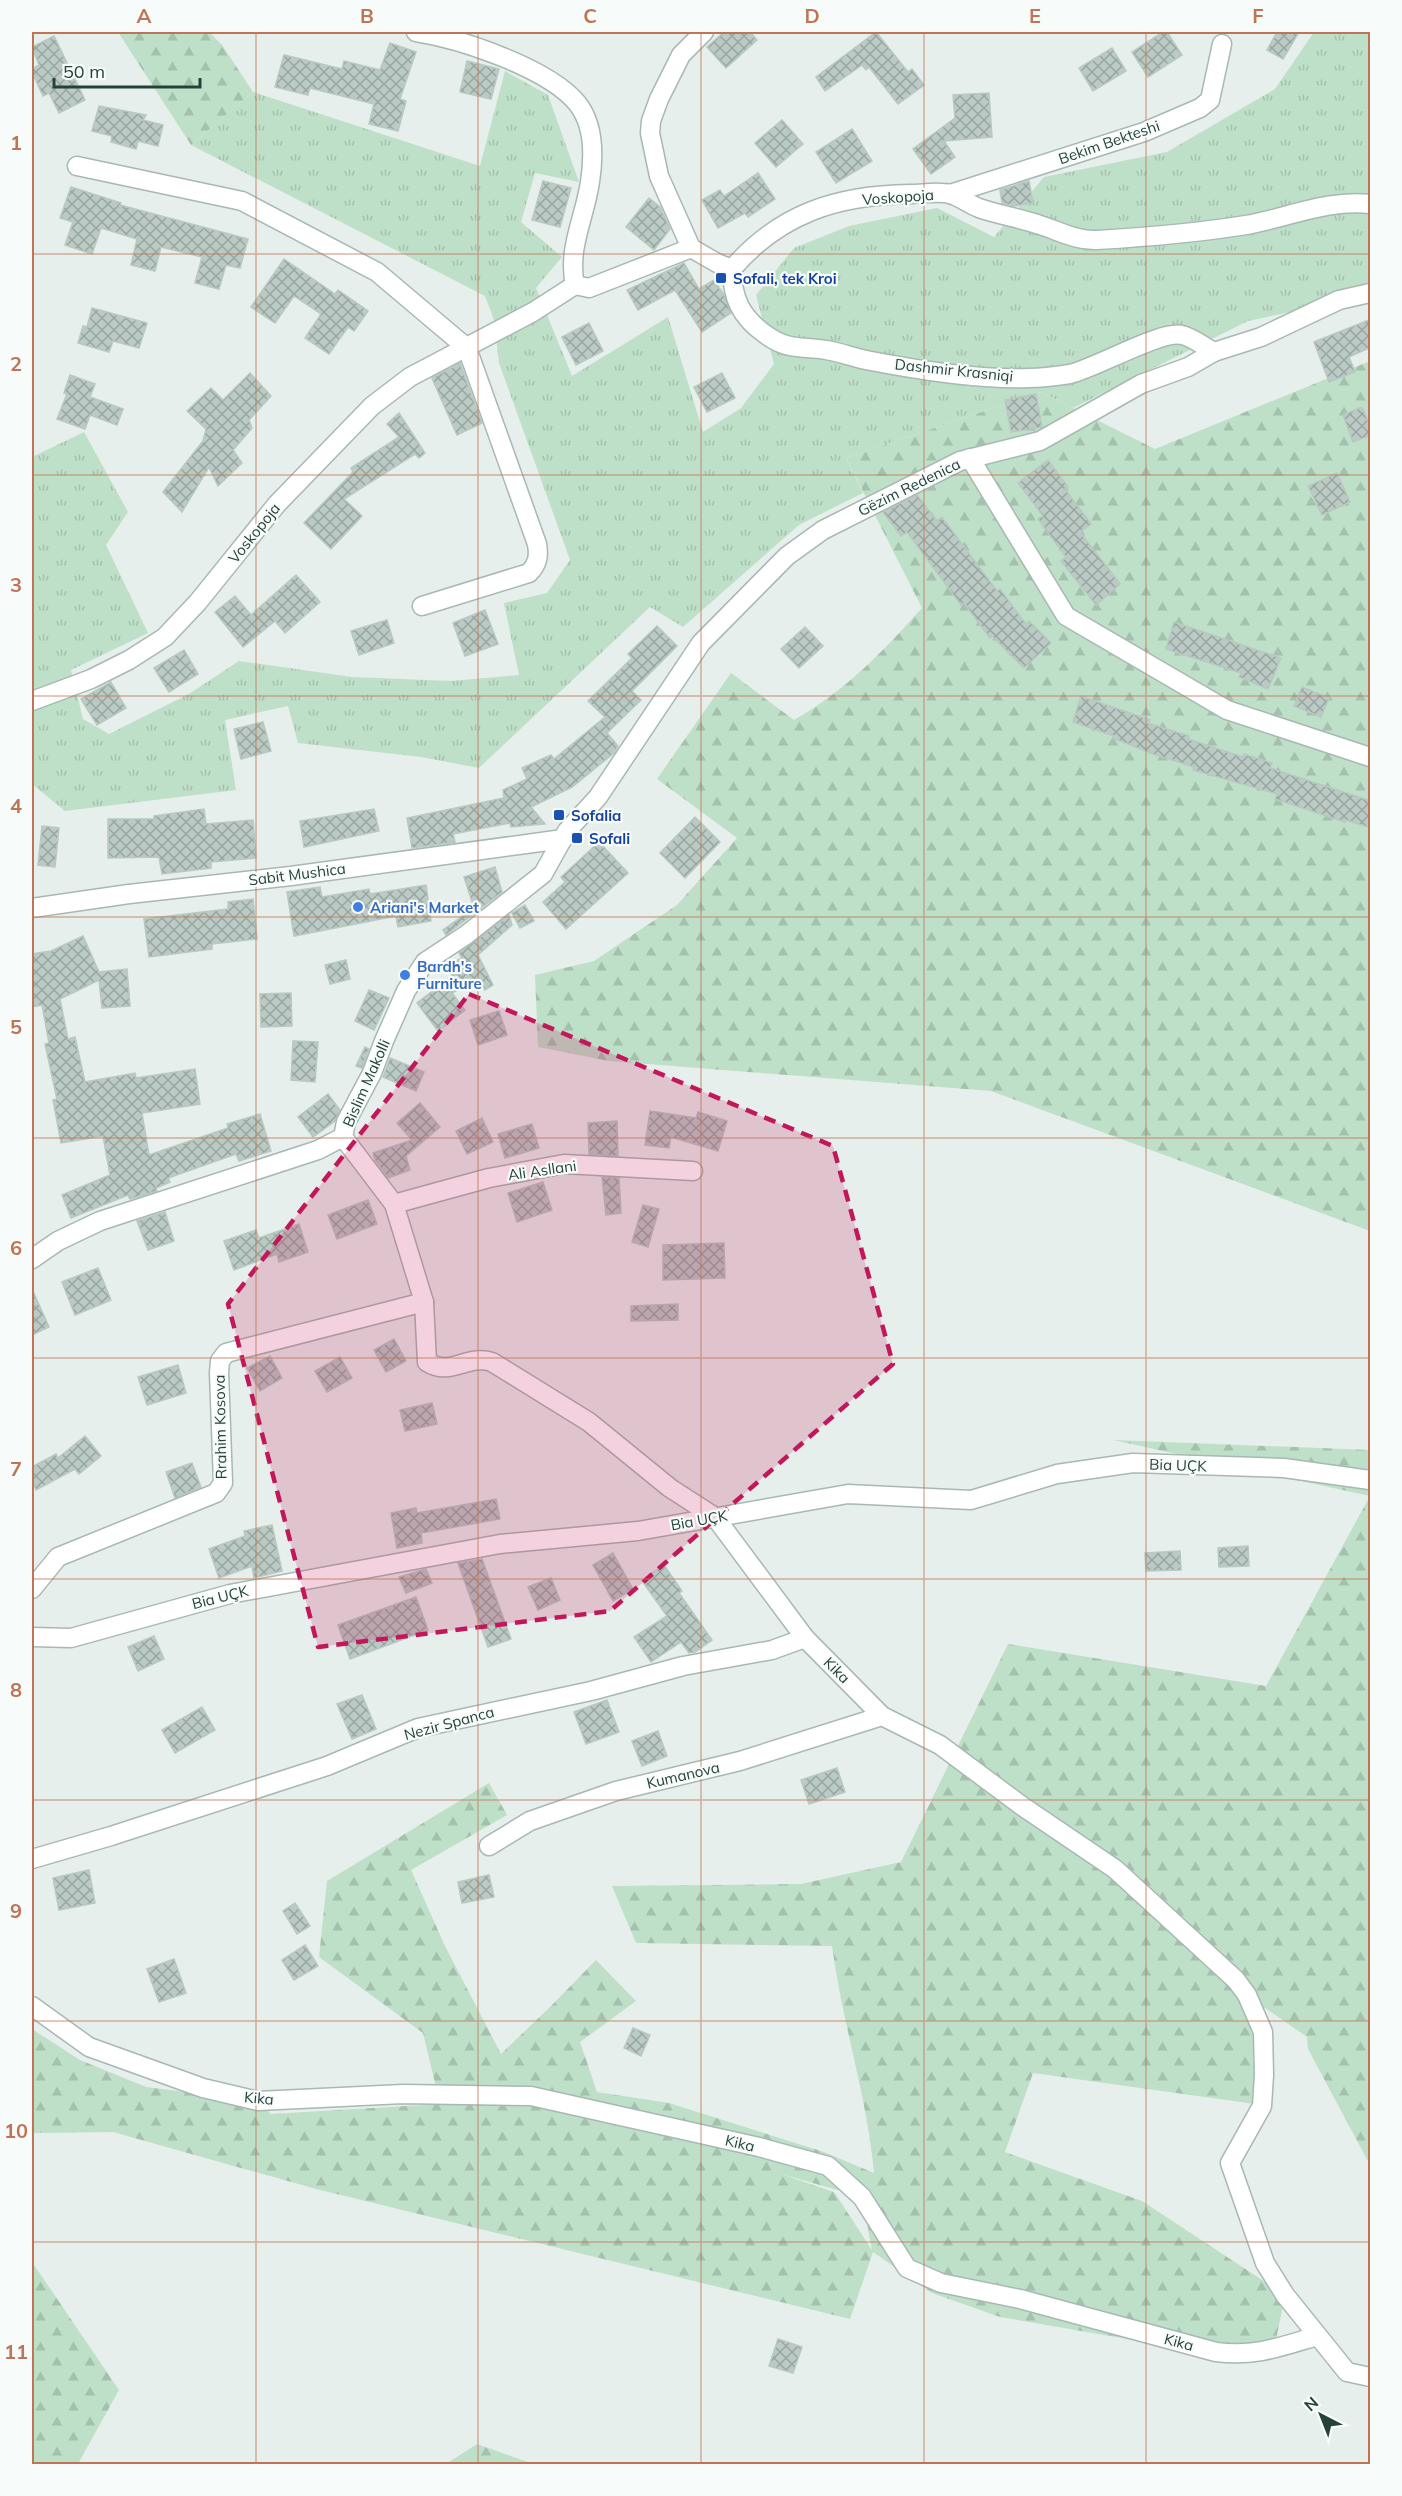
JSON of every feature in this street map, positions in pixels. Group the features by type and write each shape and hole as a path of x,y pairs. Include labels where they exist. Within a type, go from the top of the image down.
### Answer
{"street":[{"path":"416,32 449,37 489,52 547,78 577,103 589,125 593,147 590,183 572,253 575,285"},
{"path":"704,32 681,54 659,99 651,121 650,133 659,176 691,248 732,269"},
{"name":"Bekim Bekteshi","path":"950,194 1144,132 1200,108 1210,100 1222,44"},
{"path":"77,166 242,201 377,272 467,348 539,555 536,566 529,573 422,606"},
{"name":"Voskopoja","path":"732,269 749,249 790,220 828,204 903,194 950,194 977,207 1040,225 1064,235 1093,240 1160,236 1246,225 1338,204 1371,204"},
{"name":"Voskopoja","path":"32,701 92,680 129,660 165,636 198,602 277,504 372,406 410,377 532,312 575,285 589,288 691,248"},
{"name":"Dashmir Krasniqi","path":"732,269 732,288 740,308 767,336 790,348 825,350 865,360 982,376 1029,378 1071,374 1161,338 1181,334 1214,352"},
{"name":"Gëzim Redenica","path":"563,839 567,831 598,798 701,643 787,556 823,530 861,509 970,458 1040,441 1142,384 1188,367 1214,352 1261,337 1339,300 1371,293"},
{"path":"970,458 1066,616 1227,710 1371,757"},
{"name":"Sabit Mushica","path":"32,908 563,839"},
{"name":"Bislim Makolli","path":"32,1260 58,1241 100,1221 318,1150 343,1137 346,1122 372,1074 406,991 425,962 466,935 543,874 553,852 563,839"},
{"path":"343,1137 394,1204 424,1302 427,1362 436,1367 447,1368 479,1358 492,1362 589,1422 670,1488 715,1517"},
{"name":"Ali Asllani","path":"394,1204 489,1178 564,1164 693,1171"},
{"name":"Rrahim Kosova","path":"32,1589 58,1557 74,1548 216,1493 223,1483 219,1373 220,1361 226,1353 424,1302"},
{"name":"Bia UÇK","path":"32,1637 71,1638 230,1594 489,1546 638,1531 848,1494 971,1500 1058,1474 1133,1463 1284,1468 1371,1480"},
{"name":"Kika","path":"32,2006 89,2047 203,2088 258,2102 403,2094 531,2096 759,2147 828,2166 862,2197 907,2268 941,2283 1020,2299 1216,2352 1240,2355 1317,2336 1285,2295 1264,2262 1230,2163 1262,2106 1264,2075 1263,2032 1247,1995 1236,1980 1115,1869 1022,1806 940,1745 882,1716 805,1638 715,1517"},
{"name":"Nezir Spanca","path":"32,1859 111,1836 327,1766 418,1728 591,1691 683,1666 772,1650 805,1638"},
{"name":"Kumanova","path":"489,1846 530,1821 616,1791 740,1761 882,1716"},
{"path":"1317,2336 1347,2372 1371,2378"}],"highlighted area":[{"path":"469,994 833,1146 893,1364 610,1611 318,1647 228,1304"}],"green space":[{"path":"118,32 209,32 222,45 253,92 191,145"},
{"path":"1314,32 1370,32 1370,295 1248,321 1073,408 1041,392 846,458 863,493 799,525 683,627 650,607 479,768 421,757 298,743 288,706 225,720 236,790 65,811 32,784 32,457 84,432 128,512 106,545 148,633 71,670 83,719 109,734 189,694 239,661 352,677 451,681 519,675 504,603 547,593 570,560 499,363 494,320 485,296 191,145 253,92 480,166 505,71 548,95 579,182 535,173 521,222 562,257 536,288 572,376 668,317 703,432 741,408 774,364 756,295 794,248 849,226 937,208 994,237 1044,177 1167,152 1275,89"},
{"path":"1370,361 1370,1231 991,1091 609,1061 538,1047 535,975 594,961 677,905 737,838 657,779 731,673 794,720 847,683 878,655 922,608 846,458 1041,392 1155,449"},
{"path":"1113,1440 1370,1450 1370,1496"},
{"path":"1370,1496 1370,2165 1308,2049 1307,2037 1248,1996 1262,2105 1033,2073 1005,2152 1142,2201 1285,2295 1276,2340 1208,2353 1000,2317 932,2293 873,2252 850,2319 316,2189 113,2132 32,2133 32,2029 80,2060 146,2087 258,2101 271,2114 440,2104 423,2033 319,1957 327,1881 489,1783 507,1815 411,1870 445,1946 501,2054 596,1960 636,2001 580,2042 597,2092 669,2103 824,2152 874,2173 866,2116 832,1946 636,1943 612,1886 801,1884 901,1862 1008,1644 1266,1686","holes":["781,2174 862,2197 872,2250 834,2192"]},
{"path":"32,2262 119,2390 78,2464 32,2464"},
{"path":"477,2444 533,2464 446,2464"}],"building":[{"path":"724,32 750,32 757,40 726,68 707,47"},
{"path":"876,32 908,72 912,69 924,85 898,104 869,67 866,70 862,65 825,91 816,77"},
{"path":"1163,32 1167,32 1182,55 1148,77 1132,52"},
{"path":"1277,32 1299,32 1283,59 1267,50"},
{"path":"54,36 85,100 59,113 49,93 43,96 32,72 32,69 39,65 32,47"},
{"path":"390,43 416,52 400,99 406,101 398,131 369,124 374,104 310,88 308,95 275,87 284,55 342,69 344,61 380,70"},
{"path":"1112,48 1126,71 1093,91 1079,68"},
{"path":"467,61 499,69 491,99 460,92"},
{"path":"989,93 992,137 944,141 955,157 931,174 913,149 955,118 953,95"},
{"path":"99,106 146,115 143,120 163,125 158,146 138,141 136,149 111,142 112,136 92,131"},
{"path":"782,120 803,144 776,167 755,143"},
{"path":"852,129 872,161 836,183 816,152"},
{"path":"758,173 775,199 748,217 745,213 718,228 702,200 720,190 724,196"},
{"path":"543,181 571,188 560,227 532,220"},
{"path":"1029,181 1033,203 1014,206 1002,203 1000,190"},
{"path":"71,187 121,203 120,205 248,239 240,268 226,265 219,289 195,283 202,257 161,247 155,271 131,265 137,239 101,228 92,254 65,245 73,222 60,218"},
{"path":"649,198 660,207 670,229 654,250 626,227"},
{"path":"284,259 335,294 338,290 368,311 354,331 348,327 329,354 305,338 321,314 294,296 275,323 251,307"},
{"path":"684,263 699,289 714,280 724,295 731,313 702,332 675,290 638,310 627,290"},
{"path":"92,308 147,323 139,348 113,341 109,352 78,343 83,326 87,327"},
{"path":"1371,319 1371,347 1349,357 1355,372 1329,382 1314,342"},
{"path":"589,323 603,351 576,365 562,337"},
{"path":"460,363 482,423 457,435 432,378"},
{"path":"250,373 271,396 249,420 252,428 233,450 242,463 218,486 209,467 182,512 163,492 203,441 206,429 187,411 211,388 223,400"},
{"path":"722,373 735,398 707,412 694,387"},
{"path":"70,375 95,384 90,397 123,409 117,425 90,415 85,429 57,419 67,394 64,393"},
{"path":"1036,394 1042,427 1011,432 1005,400"},
{"path":"1362,407 1371,428 1371,435 1353,442 1343,415"},
{"path":"399,413 425,453 419,458 415,454 344,499 362,516 331,549 304,523 353,472 351,468 399,437 387,424"},
{"path":"1048,460 1068,487 1065,489 1091,524 1080,532 1120,584 1096,605 1061,561 1066,557 1038,519 1043,516 1018,483"},
{"path":"1337,473 1350,502 1322,515 1308,486"},
{"path":"917,495 937,521 942,517 997,591 1000,589 1026,624 1029,621 1051,643 1024,668 992,636 990,638 964,603 961,605 907,532 901,536 883,512"},
{"path":"296,575 320,602 285,633 275,621 243,647 215,612 235,596 251,615"},
{"path":"485,610 498,644 465,656 453,623"},
{"path":"387,620 394,643 359,655 351,631"},
{"path":"1174,622 1281,658 1268,689 1239,677 1241,673 1166,649"},
{"path":"657,626 677,646 632,691 641,700 607,733 618,746 614,753 572,787 531,807 545,824 511,827 510,823 453,834 455,842 412,848 407,818 504,798 503,790 527,779 522,768 551,755 554,759 605,717 588,701 632,658 628,654"},
{"path":"805,627 823,646 799,668 781,649"},
{"path":"184,650 198,674 169,692 154,668"},
{"path":"111,682 126,708 97,725 81,699"},
{"path":"1302,687 1329,698 1321,717 1294,706"},
{"path":"1081,696 1150,720 1148,723 1189,736 1188,739 1243,757 1244,754 1272,763 1270,768 1371,801 1371,828 1275,799 1277,794 1193,770 1194,767 1153,754 1113,738 1114,736 1073,722"},
{"path":"263,722 271,751 241,759 234,729"},
{"path":"204,809 206,824 253,820 256,858 211,862 211,868 162,874 159,857 108,858 108,819 154,819 154,816"},
{"path":"374,809 379,831 304,847 300,821"},
{"path":"695,817 720,842 685,878 660,853"},
{"path":"42,826 59,828 55,867 38,865"},
{"path":"599,842 628,873 566,929 543,902 565,882 561,877"},
{"path":"495,867 502,892 446,935 443,930 474,908 464,877"},
{"path":"426,885 431,921 398,927 396,916 294,936 287,892 320,887 322,897 369,889 370,894"},
{"path":"253,899 257,939 212,944 212,949 149,957 144,919 228,909 228,902"},
{"path":"525,905 534,921 520,928 512,913"},
{"path":"509,915 512,925 478,955 493,985 485,990 477,979 452,993 465,1010 438,1031 417,1003 452,976 447,965 462,958 459,953"},
{"path":"83,936 99,972 127,969 130,1006 102,1008 99,980 60,999 68,1039 75,1037 85,1082 135,1073 136,1078 195,1069 200,1104 142,1113 149,1155 228,1128 227,1124 260,1114 271,1151 239,1161 236,1154 168,1178 170,1182 156,1188 157,1191 130,1199 128,1195 71,1218 62,1195 110,1175 103,1136 61,1143 53,1100 57,1099 45,1044 49,1043 42,1005 32,1007 32,954 51,951"},
{"path":"346,960 350,979 330,984 325,965"},
{"path":"369,990 389,998 374,1030 355,1021"},
{"path":"291,993 292,1026 261,1027 260,994"},
{"path":"499,1011 507,1035 478,1045 470,1020"},
{"path":"293,1041 318,1042 315,1082 291,1080"},
{"path":"365,1047 369,1049 362,1068 356,1066"},
{"path":"390,1058 424,1072 416,1091 383,1077"},
{"path":"328,1094 340,1110 335,1121 313,1137 298,1117"},
{"path":"420,1103 440,1127 406,1156 410,1170 388,1178 375,1160 373,1153 412,1140 397,1123"},
{"path":"650,1111 696,1118 698,1112 727,1121 718,1151 671,1137 669,1148 645,1145"},
{"path":"482,1118 493,1142 467,1154 456,1131"},
{"path":"617,1121 618,1156 589,1154 588,1123"},
{"path":"532,1124 539,1148 505,1158 498,1134"},
{"path":"602,1177 619,1178 621,1213 606,1215"},
{"path":"543,1182 552,1210 517,1222 508,1193"},
{"path":"368,1200 377,1224 337,1239 328,1215"},
{"path":"643,1205 659,1209 648,1247 632,1242"},
{"path":"165,1212 174,1241 148,1250 137,1221"},
{"path":"299,1224 308,1252 279,1262 277,1254 234,1270 224,1241 256,1230 259,1238"},
{"path":"724,1243 725,1278 663,1280 663,1245"},
{"path":"98,1268 111,1300 75,1315 62,1282"},
{"path":"32,1289 49,1327 32,1335"},
{"path":"678,1304 678,1320 631,1321 631,1306"},
{"path":"394,1339 406,1361 386,1372 374,1350"},
{"path":"270,1356 282,1378 260,1391 247,1368"},
{"path":"340,1357 352,1378 327,1392 315,1371"},
{"path":"178,1365 186,1393 147,1405 138,1377"},
{"path":"432,1403 437,1424 405,1431 400,1410"},
{"path":"85,1436 101,1456 79,1474 75,1469 36,1490 32,1480 32,1467 56,1454 58,1458"},
{"path":"192,1463 201,1487 175,1498 166,1472"},
{"path":"496,1499 500,1519 421,1533 422,1543 397,1548 391,1513 416,1508 417,1513"},
{"path":"272,1525 282,1571 254,1578 252,1566 219,1578 209,1549 245,1536 244,1531"},
{"path":"1248,1546 1249,1566 1219,1567 1218,1548"},
{"path":"1180,1551 1181,1570 1146,1571 1145,1553"},
{"path":"613,1553 633,1589 613,1601 593,1565"},
{"path":"482,1559 511,1639 488,1647 458,1563"},
{"path":"664,1565 682,1591 679,1593 712,1640 695,1652 689,1653 681,1642 651,1662 634,1637 667,1616 642,1581"},
{"path":"426,1569 432,1583 406,1593 399,1577"},
{"path":"551,1578 560,1600 538,1610 528,1587"},
{"path":"416,1597 428,1630 350,1659 338,1625"},
{"path":"154,1636 164,1659 138,1671 128,1647"},
{"path":"362,1695 376,1729 352,1739 337,1704"},
{"path":"607,1700 619,1732 586,1744 574,1712"},
{"path":"202,1707 215,1730 175,1753 162,1730"},
{"path":"658,1731 667,1756 642,1766 632,1741"},
{"path":"837,1768 845,1792 809,1804 801,1780"},
{"path":"89,1870 95,1903 59,1910 53,1878"},
{"path":"489,1875 494,1897 462,1903 458,1882"},
{"path":"295,1903 310,1926 297,1934 283,1911"},
{"path":"305,1945 318,1966 294,1980 282,1960"},
{"path":"174,1959 186,1993 159,2002 147,1969"},
{"path":"633,2028 650,2035 641,2056 624,2048"},
{"path":"778,2339 802,2347 793,2373 769,2366"}],"place":[{"name":"Sofali, tek Kroi","path":"721,278"},
{"name":"Sofalia","path":"559,815"},
{"name":"Sofali","path":"577,838"},
{"name":"Ariani's Market","path":"358,907"},
{"name":"Bardh's Furniture","path":"405,975"}]}
